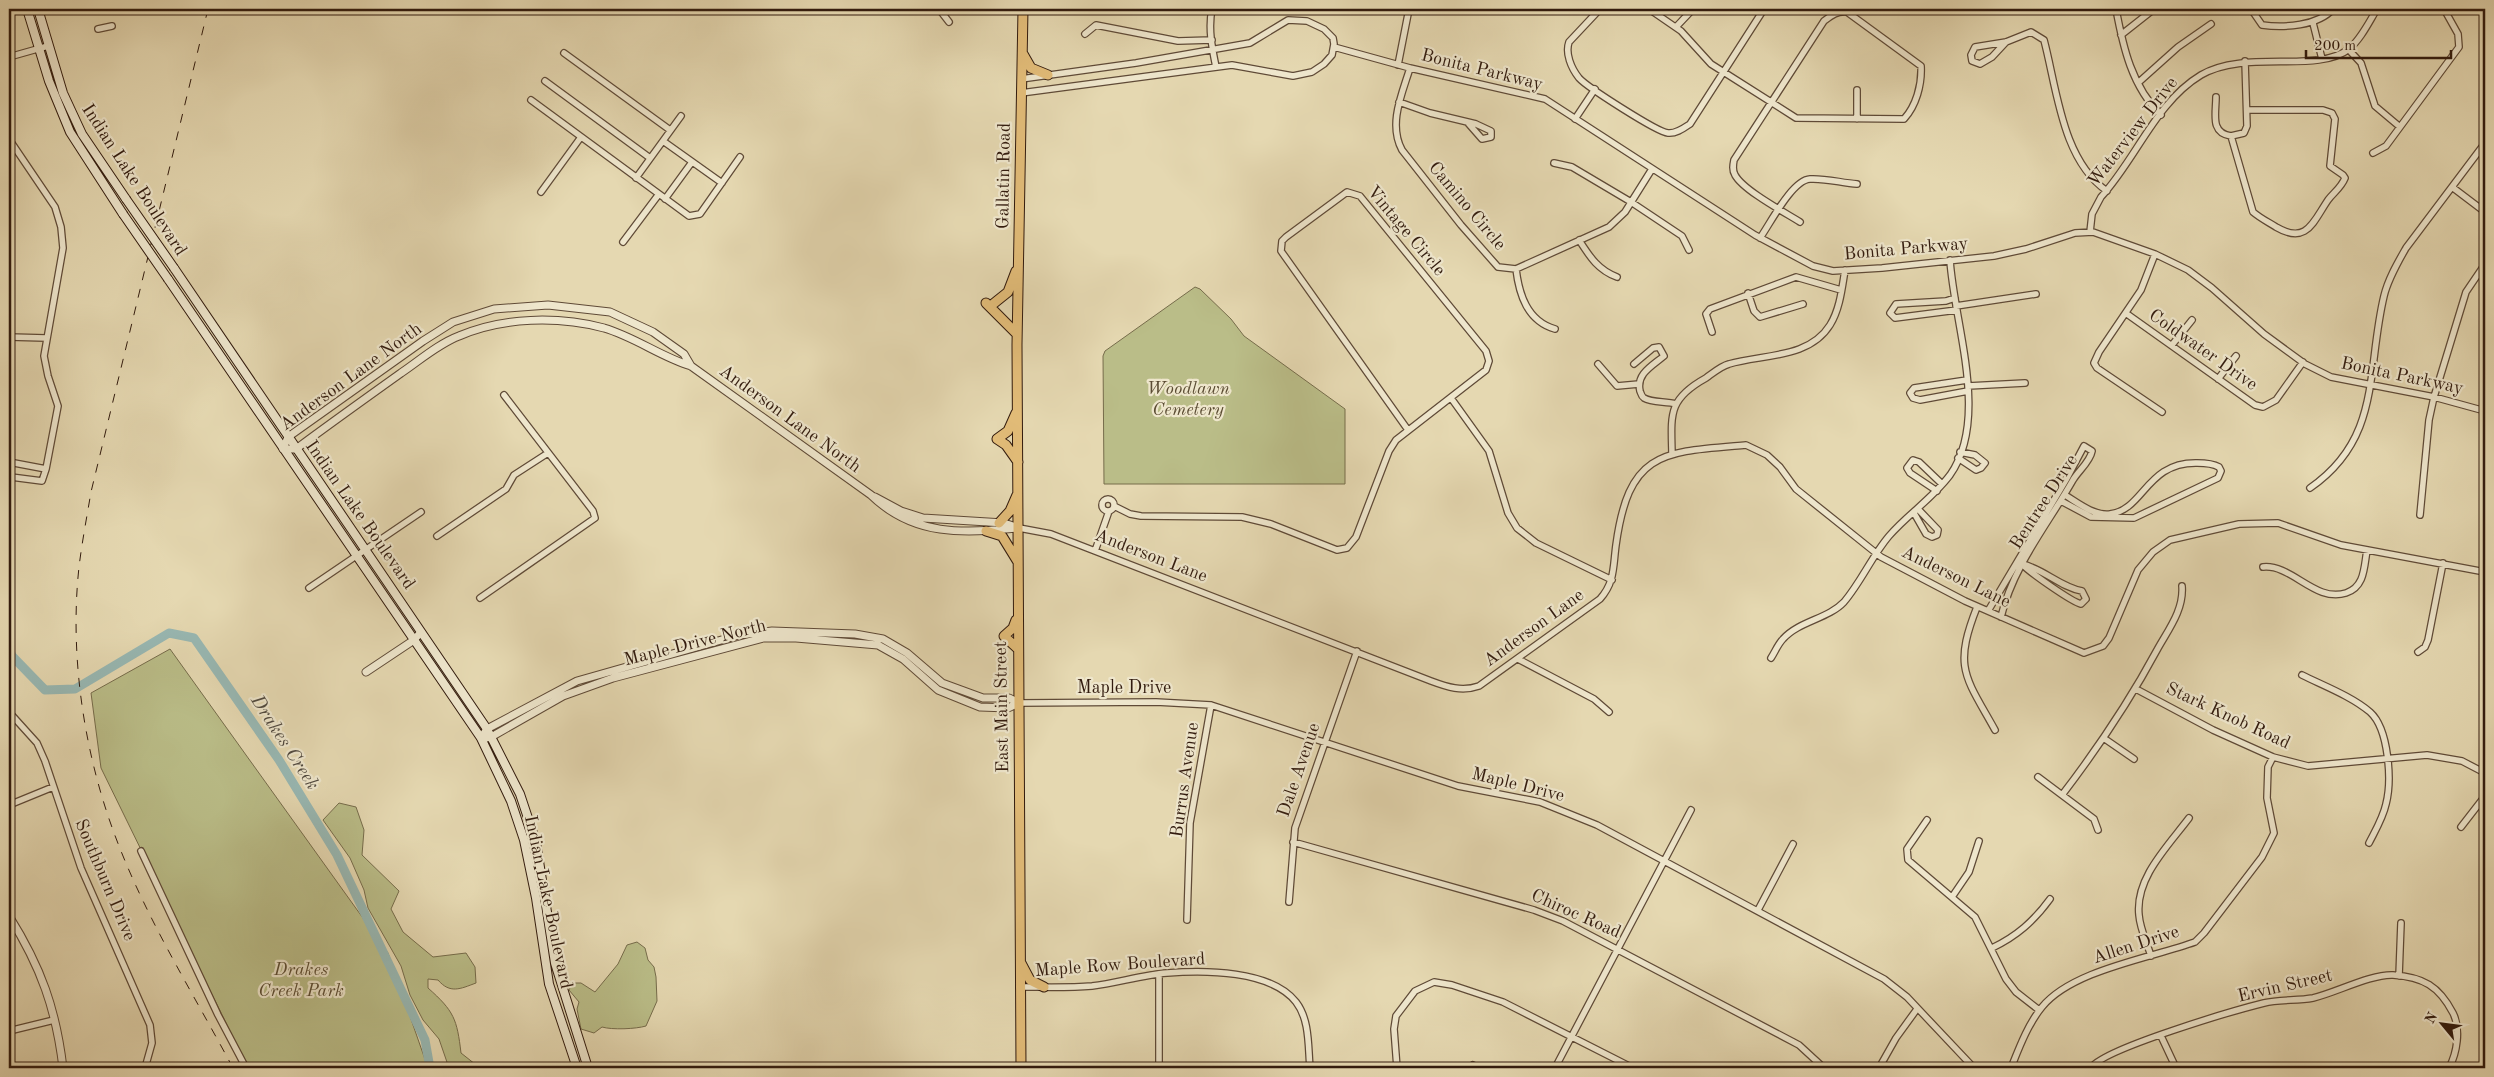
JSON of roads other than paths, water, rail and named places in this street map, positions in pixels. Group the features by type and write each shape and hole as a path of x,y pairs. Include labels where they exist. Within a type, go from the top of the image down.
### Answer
{"main road":[{"name":"Indian Lake Boulevard","path":"28,9 57,105 70,132 123,214 241,384 283,449 481,738 511,802 524,840 536,898 549,984 577,1068"},
{"name":"Indian Lake Boulevard","path":"38,9 63,93 82,134 487,729 520,794 536,842 555,963 588,1068"},
{"name":"Gallatin Road","path":"1017,345 1023,9"},
{"path":"1022,53 1031,68 1048,75"},
{"path":"1017,334 989,304 1008,292 1018,266"},
{"name":"East Main Street","path":"1017,345 1019,528 1017,648 1021,1068"},
{"path":"1018,411 1008,431 997,439 1008,447 1018,463"},
{"path":"999,523 1010,511 1018,492"},
{"path":"986,531 1002,536 1018,562"},
{"path":"1017,648 1004,636 1013,628 1018,616"},
{"path":"1019,959 1030,980 1044,986"},
{"path":"573,1055 582,1052"}],"street":[{"path":"939,9 949,22"},
{"path":"1212,9 1210,19 1212,50 1216,67"},
{"path":"1398,64 1409,9"},
{"path":"1600,9 1569,42 1566,49 1568,59 1579,78 1649,126 1668,133 1679,131 1690,124 1764,9"},
{"path":"1649,9 1676,27 1711,64 1723,70 1770,102 1796,118 1904,119 1912,110 1922,78 1920,66 1847,12 1832,15 1824,21 1770,102 1734,160 1733,168 1736,176 1753,192 1800,222"},
{"path":"1676,27 1693,9"},
{"path":"2116,9 2124,49 2139,82 2161,115"},
{"path":"2121,35 2154,9"},
{"path":"2251,9 2262,25 2313,23 2324,18 2333,9"},
{"name":"Waterview Drive","path":"2090,232 2092,214 2107,191 2178,93 2201,75 2211,69 2245,61 2322,59 2335,56 2348,49 2359,38 2377,9"},
{"path":"2373,153 2386,146 2459,47 2458,34 2444,9"},
{"path":"1021,79 1250,44 1288,20 1307,21 1324,29 1333,38 1334,47 1332,55 1324,64 1312,72 1293,76 1250,66 1216,67 1021,93"},
{"path":"2313,23 2322,59"},
{"path":"2139,82 2178,47 2212,24"},
{"path":"1085,34 1096,25 1178,41 1212,40"},
{"path":"98,29 112,26"},
{"path":"2006,42 1985,62 1980,64 1972,61 1971,55 1975,47 2006,42 2031,32 2044,40 2071,147 2090,178 2107,191"},
{"path":"9,57 48,46"},
{"name":"Bonita Parkway","path":"1334,47 1410,68 1545,99 1760,238 1813,266 1833,271 1950,260 2026,249 2075,234 2090,232 2155,254 2194,273 2264,334 2303,362 2331,378 2370,383 2434,397 2485,411"},
{"path":"2348,49 2361,63 2375,106 2400,127"},
{"path":"564,53 670,130"},
{"path":"2216,97 2217,129 2221,134 2231,136 2244,133 2247,110 2245,61"},
{"name":"Camino Circle","path":"1410,68 1399,102 1395,125 1397,140 1402,150 1461,225 1498,267 1516,269 1609,227 1625,212 1652,168"},
{"path":"545,81 650,158"},
{"path":"1575,118 1595,88"},
{"path":"1857,90 1857,119"},
{"path":"531,100 689,216 700,214 740,156"},
{"path":"1399,102 1468,123"},
{"path":"2231,136 2253,212 2292,235 2307,230 2330,197 2340,188 2345,178 2343,174 2330,166 2335,119 2332,112 2323,110 2247,110"},
{"path":"636,178 681,116"},
{"path":"541,192 581,137"},
{"path":"9,139 55,207 61,227 63,248 44,356 48,376 58,406 46,469 42,481 11,477 9,474"},
{"path":"663,141 722,183"},
{"path":"2310,488 2325,478 2342,460 2353,444 2365,412 2384,294 2390,278 2406,248 2485,143"},
{"path":"665,199 692,162"},
{"path":"1554,163 1572,167 1631,202 1682,236 1689,250"},
{"path":"1760,238 1791,191 1801,182 1809,179 1857,184"},
{"path":"2452,187 2485,212"},
{"name":"Vintage Circle","path":"1114,506 1130,514 1142,516 1231,516 1253,519 1337,550 1343,550 1350,546 1356,537 1390,451 1400,436 1451,398 1486,370 1489,361 1486,351 1360,196 1352,192 1343,194 1286,237 1282,242 1281,251 1408,430"},
{"path":"623,242 659,194"},
{"path":"1579,240 1595,264 1605,272 1617,277"},
{"path":"2155,254 2141,290 2127,314 2099,352 2094,363 2097,368 2162,412"},
{"path":"1771,658 1784,638 1837,609 1846,600 1875,552 1894,530 1937,490 1951,473 1966,439 1967,385 1950,260"},
{"path":"2420,515 2429,420 2434,397 2466,292 2485,264"},
{"path":"1516,269 1519,292 1526,307 1547,326 1555,329"},
{"path":"1672,454 1672,414 1676,404 1689,387 1726,364 1785,354 1813,342 1829,327 1836,314 1845,270"},
{"path":"1712,332 1707,311 1748,293 1796,277 1841,290"},
{"path":"1748,293 1754,311 1760,317 1803,304"},
{"path":"1955,298 1946,301 1896,304 1890,313 1895,318 2036,294"},
{"name":"Anderson Lane North","path":"691,366 684,354 653,332 610,312 548,305 494,309 453,322 423,341 288,437 283,449 296,448 458,336 496,323 549,320 604,328 649,346 675,361 691,366 871,495 900,511 923,518 999,523 1019,528"},
{"name":"Coldwater Drive","path":"2127,314 2249,401 2263,407 2276,400 2303,362"},
{"path":"2172,345 2192,320"},
{"path":"9,337 46,338"},
{"path":"1634,364 1653,348 1659,348 1664,352 1664,356 1643,374 1639,384 1643,398 1676,404"},
{"path":"2218,379 2236,356"},
{"path":"1598,364 1617,386 1639,384"},
{"path":"1967,385 1920,400 1913,398 1910,393 1914,388 1967,385 2025,383"},
{"path":"480,598 595,518 593,511 504,395"},
{"path":"1451,398 1489,451 1508,513 1517,528 1536,543 1612,580"},
{"name":"Anderson Lane","path":"1019,528 1050,534 1451,688 1470,690 1479,686 1586,611 1606,592 1612,580 1619,528 1626,500 1637,478 1655,461 1684,450 1746,445 1756,449 1780,467 1796,489 1875,552 1977,607 2084,653 2098,649 2106,642 2138,570 2153,552 2170,540 2239,524 2268,522 2287,526 2341,545 2366,550"},
{"name":"Bentree Drive","path":"1988,611 2084,446 2088,446 2092,451 2091,456 2078,472 2022,564 2008,590 2000,617"},
{"path":"437,536 506,489 514,475 548,453"},
{"path":"1937,490 1910,473 1907,468 1909,462 1912,460 1919,462 1942,484"},
{"path":"9,462 46,469"},
{"path":"2061,501 2092,517 2134,518 2218,478 2221,471 2219,467 2210,463 2180,463 2157,475 2130,503 2112,514 2092,510 2065,495"},
{"name":"Anderson Lane North","path":"871,495 882,506 907,521 936,529 964,532 1019,528"},
{"path":"1095,551 1109,511 1114,506 1112,500 1104,500 1102,508 1109,511"},
{"path":"1916,511 1938,530 1937,535 1932,537 1926,534 1916,511"},
{"path":"308,588 421,512"},
{"path":"2263,567 2272,566 2318,590 2336,596 2354,590 2360,584 2366,550 2485,572"},
{"path":"2022,564 2032,566 2070,589 2082,591 2086,599 2081,604 2067,598 2060,590 2028,571 2022,564"},
{"path":"2418,652 2425,647 2428,640 2443,564"},
{"path":"2062,795 2105,739 2136,689 2178,612 2183,596 2182,586"},
{"path":"1977,607 1966,637 1963,666 1971,688 1996,730"},
{"path":"366,672 414,640 421,632"},
{"name":"Maple Drive North","path":"481,738 487,729 561,693 612,675 763,635 831,636 878,645 905,656 940,687 980,707 1008,708 1019,703"},
{"name":"Dale Avenue","path":"1289,902 1295,828 1356,651"},
{"path":"1518,659 1594,699 1610,712"},
{"path":"2302,675 2371,713 2383,732 2387,759 2387,804 2369,843"},
{"name":"Stark Knob Road","path":"2136,689 2214,730 2273,757 2308,766 2427,755 2462,761 2485,773"},
{"name":"Maple Drive North","path":"491,738 561,693"},
{"name":"Maple Drive","path":"1019,703 1156,702 1211,705 1458,786 1540,802 1597,825 1758,910 1884,980 1907,997 1974,1068"},
{"name":"Burrus Avenue","path":"1187,920 1190,823 1211,705"},
{"name":"Southburn Drive","path":"9,712 37,743 81,868 150,1025 152,1043 145,1068"},
{"path":"481,738 491,738"},
{"path":"2105,739 2134,759"},
{"name":"Allen Drive","path":"2011,1068 2039,1010 2063,989 2103,970 2195,942 2262,857 2274,833 2267,798 2268,767 2273,757"},
{"path":"2038,778 2094,819 2098,830"},
{"path":"9,805 53,787"},
{"path":"2461,827 2485,796"},
{"path":"1555,1068 1691,810"},
{"path":"2151,956 2139,918 2138,900 2140,892 2143,883 2189,818"},
{"path":"1926,820 1907,849 1907,857 1916,868 1976,917 2006,978 2016,992 2039,1010"},
{"path":"1952,897 1969,872 1979,841"},
{"name":"Chiroc Road","path":"1293,842 1534,910 1563,921 1618,948 1799,1045 1824,1068"},
{"path":"1758,910 1793,844"},
{"path":"141,852 218,1015 246,1068"},
{"path":"1992,948 2008,941 2036,920 2050,899"},
{"path":"9,916 42,975 54,1020 63,1068"},
{"path":"2398,976 2401,923"},
{"path":"9,933 16,928"},
{"name":"Maple Row Boulevard","path":"1019,987 1090,986 1159,974 1213,973 1260,978 1277,986 1296,1002 1302,1014 1310,1068"},
{"path":"1159,974 1159,1068"},
{"name":"Ervin Street","path":"2091,1068 2094,1062 2126,1047 2265,1002 2312,998 2378,977 2398,976 2425,982 2444,997 2455,1019 2457,1038 2449,1068"},
{"path":"1397,1068 1396,1016 1415,991 1434,982 1487,995 1633,1068"},
{"path":"1879,1068 1896,1038 1918,1009"},
{"path":"9,1031 54,1020"},
{"path":"2161,1036 2176,1068"}],"waterway":[{"name":"Drakes Creek","path":"9,649 12,656 45,690 75,689 169,633 194,638 279,760 337,855 425,1040 430,1068"}],"railway":[{"path":"208,9 91,492 79,567 76,637 82,709 89,744 97,779 119,846 158,931 233,1068"}],"park label":[{"name":"Woodlawn Cemetery","path":"1188,399"},
{"name":"Drakes Creek Park","path":"301,980"}]}
